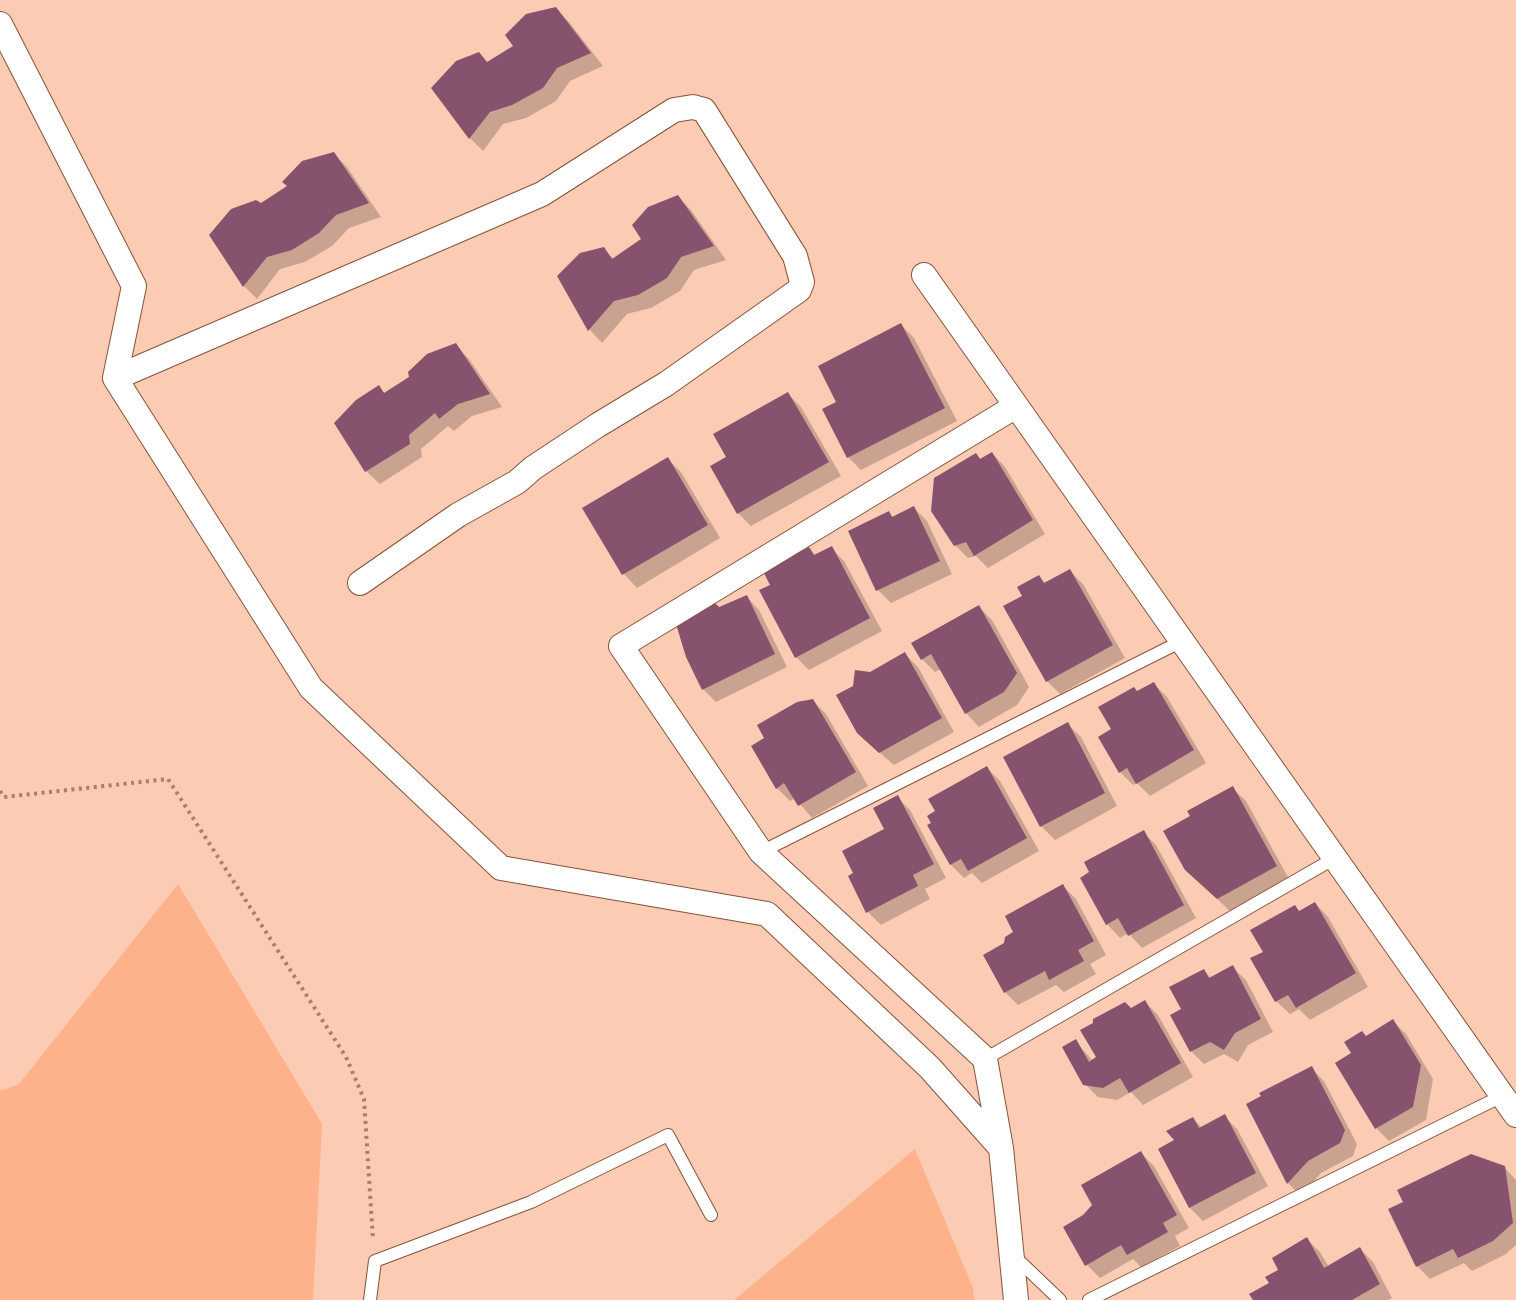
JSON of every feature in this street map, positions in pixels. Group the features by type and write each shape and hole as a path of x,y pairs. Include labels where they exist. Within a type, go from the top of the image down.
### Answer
{"street":[{"path":"0,24 134,286 115,378 311,688 501,868 767,914 930,1068 1001,1148"},
{"path":"115,378 542,194 674,110 693,107 704,110 795,256 802,282 800,290 666,384 589,430 533,468 517,482 458,515 360,583"},
{"path":"924,274 1516,1115"},
{"path":"1016,406 621,646 761,852 985,1059 1001,1148 1016,1300"}],"lane":[{"path":"761,852 1182,641"},
{"path":"985,1059 1335,858"},
{"path":"1089,1300 1502,1096"},
{"path":"370,1300 375,1261 531,1202 668,1136 711,1215"},
{"path":"1012,1255 1060,1300"}],"path":[{"path":"0,791 4,797 168,779 346,1058 364,1099 375,1261"}],"shaded area":[{"path":"178,884 322,1124 313,1300 0,1300 0,1091 19,1084"},
{"path":"915,1149 973,1288 974,1300 734,1300"}],"building":[{"path":"556,7 591,53 557,68 543,88 512,105 490,112 469,139 431,88 456,61 479,52 487,62 513,46 505,35 526,14"},
{"path":"334,152 369,203 336,215 319,233 292,250 267,257 243,287 209,235 231,209 256,200 261,203 287,186 282,182 302,161"},
{"path":"678,195 714,246 681,257 667,278 638,295 614,301 588,331 557,276 580,253 604,247 612,259 641,239 632,225 648,207"},
{"path":"901,323 945,408 847,458 822,409 836,402 818,366"},
{"path":"456,343 490,394 458,404 439,419 435,413 409,435 410,444 365,472 334,423 356,400 379,385 384,393 409,377 408,372 427,354"},
{"path":"788,392 829,462 737,514 710,466 726,457 713,434"},
{"path":"992,452 1033,520 974,556 966,542 954,546 931,511 934,478 976,453 980,459"},
{"path":"668,457 708,525 622,575 582,508"},
{"path":"914,506 940,561 876,591 848,531 889,511 892,517"},
{"path":"832,546 870,618 795,658 759,590 770,585 763,571 809,547 814,555"},
{"path":"1070,569 1113,645 1046,682 1003,606 1022,596 1017,587 1039,575 1044,583"},
{"path":"747,595 775,654 702,690 686,657 676,624 713,601 719,607"},
{"path":"979,605 1017,673 1004,692 965,714 931,654 921,660 911,643"},
{"path":"905,652 942,718 879,753 857,733 836,695 853,686 855,670 870,672"},
{"path":"1154,682 1194,750 1136,784 1127,768 1119,773 1098,737 1111,729 1098,707 1134,687 1137,691"},
{"path":"813,699 856,772 798,806 784,783 776,789 751,746 764,738 757,725 797,702"},
{"path":"1068,722 1105,793 1040,827 1003,757"},
{"path":"987,766 1027,838 968,871 961,859 950,865 927,825 931,823 927,816 935,811 928,799"},
{"path":"1233,786 1277,866 1217,899 1185,870 1163,831 1190,816 1187,811"},
{"path":"898,795 934,864 913,875 918,886 866,913 848,876 853,873 842,851 884,829 873,808"},
{"path":"1144,830 1184,905 1128,936 1118,918 1106,925 1080,878 1089,872 1084,862"},
{"path":"1063,884 1094,941 1078,950 1084,961 1049,980 1045,971 1004,993 983,955 1004,943 1005,937 1013,932 1005,916"},
{"path":"1315,902 1356,973 1296,1008 1288,995 1275,1002 1250,958 1263,952 1250,930 1295,905 1299,911"},
{"path":"1233,965 1261,1019 1235,1033 1224,1050 1210,1042 1190,1052 1170,1015 1181,1009 1169,987 1204,969 1209,978"},
{"path":"1145,1000 1181,1063 1129,1093 1120,1078 1103,1088 1083,1085 1062,1047 1076,1039 1089,1062 1096,1057 1080,1030 1093,1023 1093,1019 1125,1002 1131,1008"},
{"path":"1393,1019 1421,1065 1413,1107 1375,1129 1335,1063 1351,1053 1344,1042 1362,1031 1366,1036"},
{"path":"1312,1066 1345,1130 1340,1143 1308,1161 1287,1184 1246,1104 1261,1096 1259,1093"},
{"path":"1225,1114 1256,1173 1189,1208 1158,1149 1174,1140 1166,1131 1193,1117 1199,1128"},
{"path":"1141,1151 1177,1215 1163,1223 1168,1232 1127,1255 1121,1245 1085,1266 1063,1227 1083,1215 1092,1205 1081,1185"},
{"path":"1471,1154 1505,1166 1513,1223 1493,1241 1458,1258 1453,1249 1416,1267 1388,1209 1403,1202 1397,1190"},
{"path":"1307,1237 1324,1268 1360,1247 1380,1284 1352,1300 1253,1300 1249,1294 1269,1283 1265,1277 1278,1270 1272,1258"}]}
